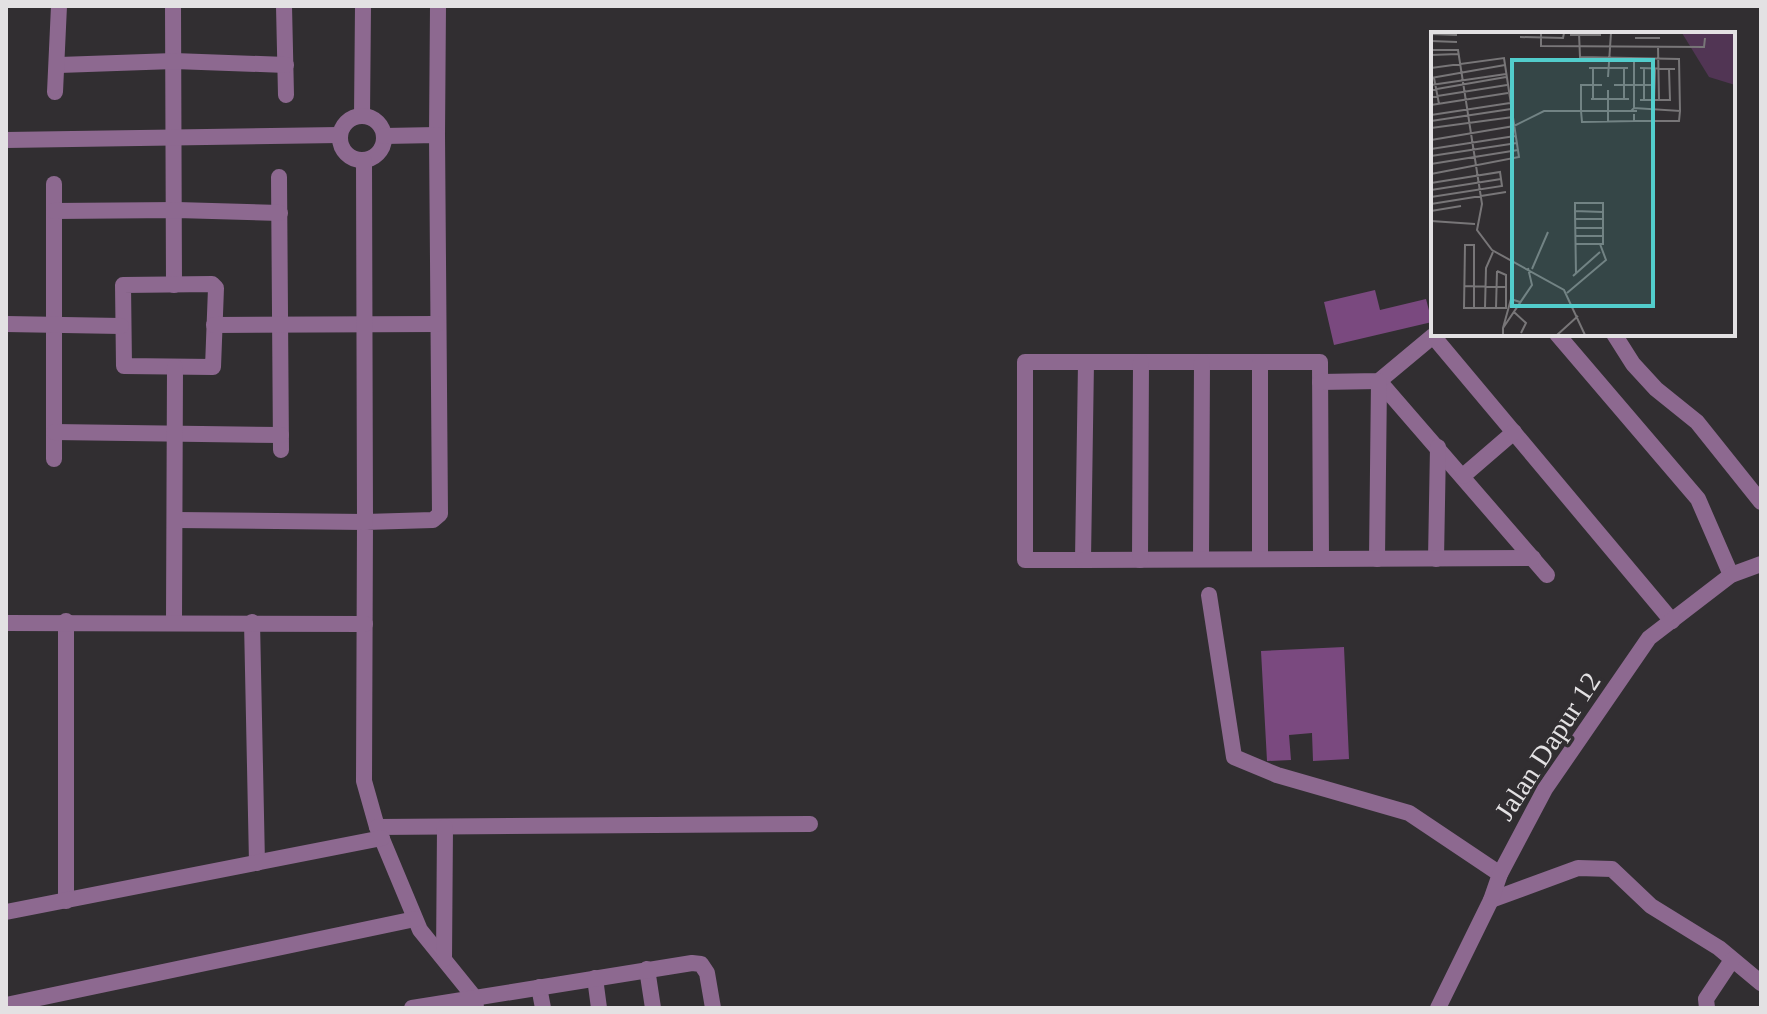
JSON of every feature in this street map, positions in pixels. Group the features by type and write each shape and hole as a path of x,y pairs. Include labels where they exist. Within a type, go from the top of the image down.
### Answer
{"street":[{"path":"55,92 59,65 59,6"},
{"path":"173,6 177,210 174,285"},
{"path":"284,6 286,95"},
{"path":"362,116 363,6"},
{"path":"176,520 365,522 433,520 440,514 438,6"},
{"path":"59,65 174,61 286,65"},
{"path":"362,116 377,122 384,136 379,152 364,161 345,154 339,135 347,121 362,116"},
{"path":"6,140 339,135"},
{"path":"384,136 437,135"},
{"path":"364,161 364,781 380,833 415,919 476,1003"},
{"path":"54,432 175,435 281,443 279,177"},
{"path":"54,184 54,459"},
{"path":"54,211 280,213"},
{"path":"123,285 174,285 215,286 213,367 124,366 121,326 123,285"},
{"path":"6,324 121,326"},
{"path":"214,325 364,327 437,324"},
{"path":"1320,382 1379,381 1433,336 1672,621"},
{"path":"1559,336 1698,499 1731,575"},
{"path":"1615,336 1633,364 1656,389 1697,422 1761,502"},
{"path":"1321,559 1320,362 1025,362 1025,560 1436,559 1533,558"},
{"path":"1083,560 1086,362"},
{"path":"1140,560 1141,362"},
{"path":"1201,559 1202,362"},
{"path":"1260,362 1260,559"},
{"path":"174,621 175,367"},
{"path":"1379,381 1547,575"},
{"path":"1377,559 1379,381"},
{"path":"1463,476 1514,432"},
{"path":"1436,559 1438,447"},
{"name":"Jalan Dapur 12","path":"1438,1008 1491,900 1500,874 1545,789 1649,638 1731,575 1761,564"},
{"path":"1209,595 1234,757 1333,793 1409,813 1500,874"},
{"path":"66,621 66,901"},
{"path":"6,623 174,621 365,624"},
{"path":"252,622 257,863"},
{"path":"6,912 257,863 380,833 445,827 810,824"},
{"path":"444,959 445,827"},
{"path":"1491,900 1578,868 1612,869 1651,906 1719,948 1761,983"},
{"path":"6,1005 415,919"},
{"path":"1707,1008 1706,999 1732,960"},
{"path":"412,1008 476,1003 539,987 647,969 701,964 707,973 713,1008"},
{"path":"647,969 653,1008"},
{"path":"595,978 599,1008"},
{"path":"539,987 543,1008"}],"building":[{"path":"1375,290 1380,310 1426,299 1431,322 1334,345 1324,302"},
{"path":"1344,647 1349,759 1313,761 1312,733 1289,735 1291,760 1267,761 1261,651"}]}
